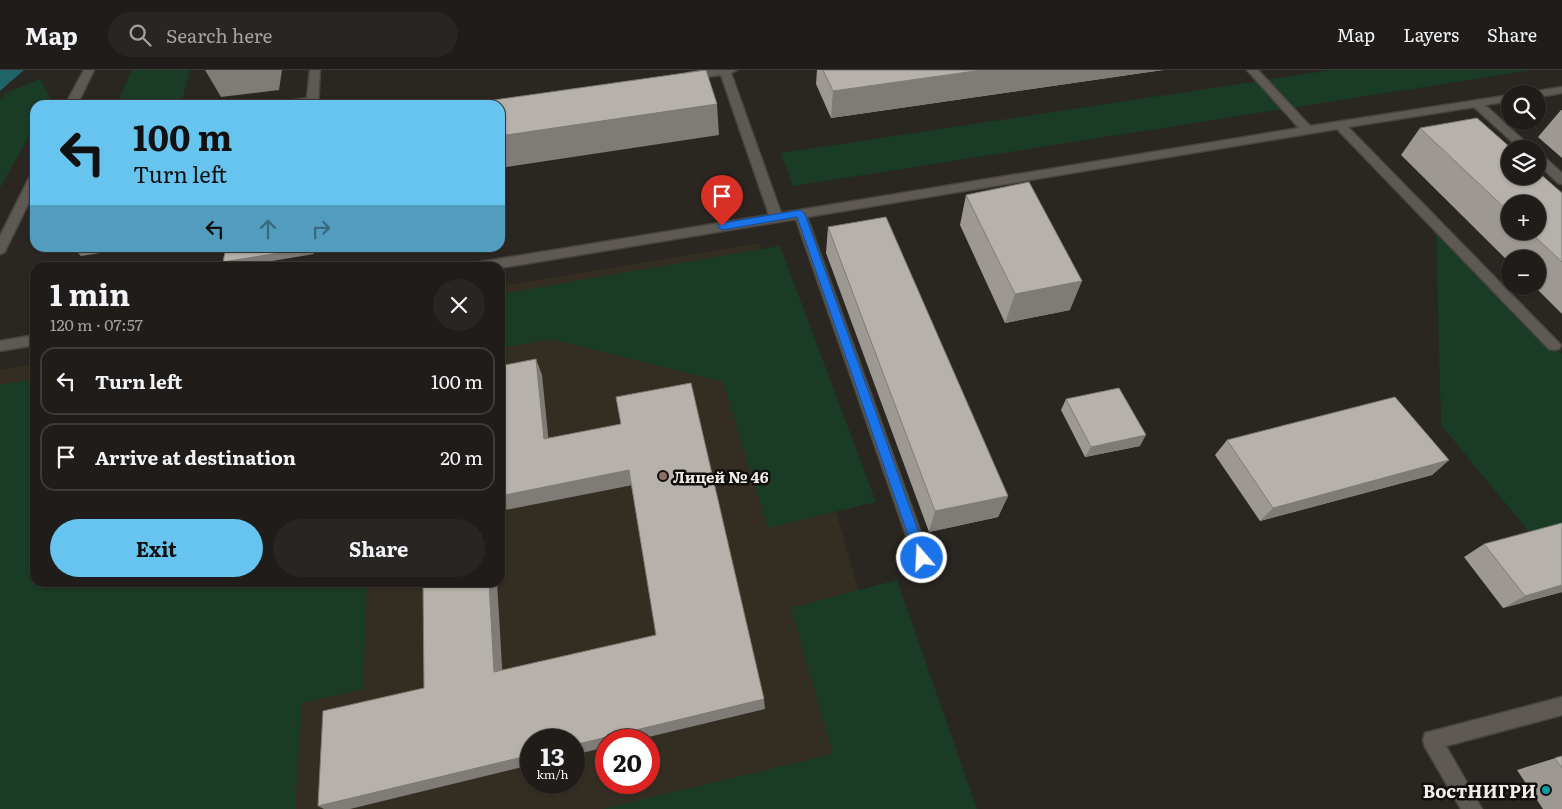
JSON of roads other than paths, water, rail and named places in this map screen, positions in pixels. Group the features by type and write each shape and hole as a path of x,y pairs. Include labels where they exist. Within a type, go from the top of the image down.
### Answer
{"street":[{"path":"74,100 89,70"},
{"path":"313,100 315,70"},
{"path":"681,77 728,70 776,218"},
{"path":"1252,70 1307,130"},
{"path":"1546,93 1562,90"},
{"path":"505,263 1501,100"},
{"path":"1476,104 1517,140"},
{"path":"1340,125 1554,344"},
{"path":"1546,165 1562,180"},
{"path":"0,249 30,188"},
{"path":"800,214 922,558"},
{"path":"0,346 30,341"},
{"path":"1472,809 1432,740 1562,706"}],"water":[{"path":"0,70 24,70 0,91"}],"place":[{"name":"Лицей № 46","path":"663,476"},
{"name":"ВостНИГРИ","path":"1546,790"}]}
